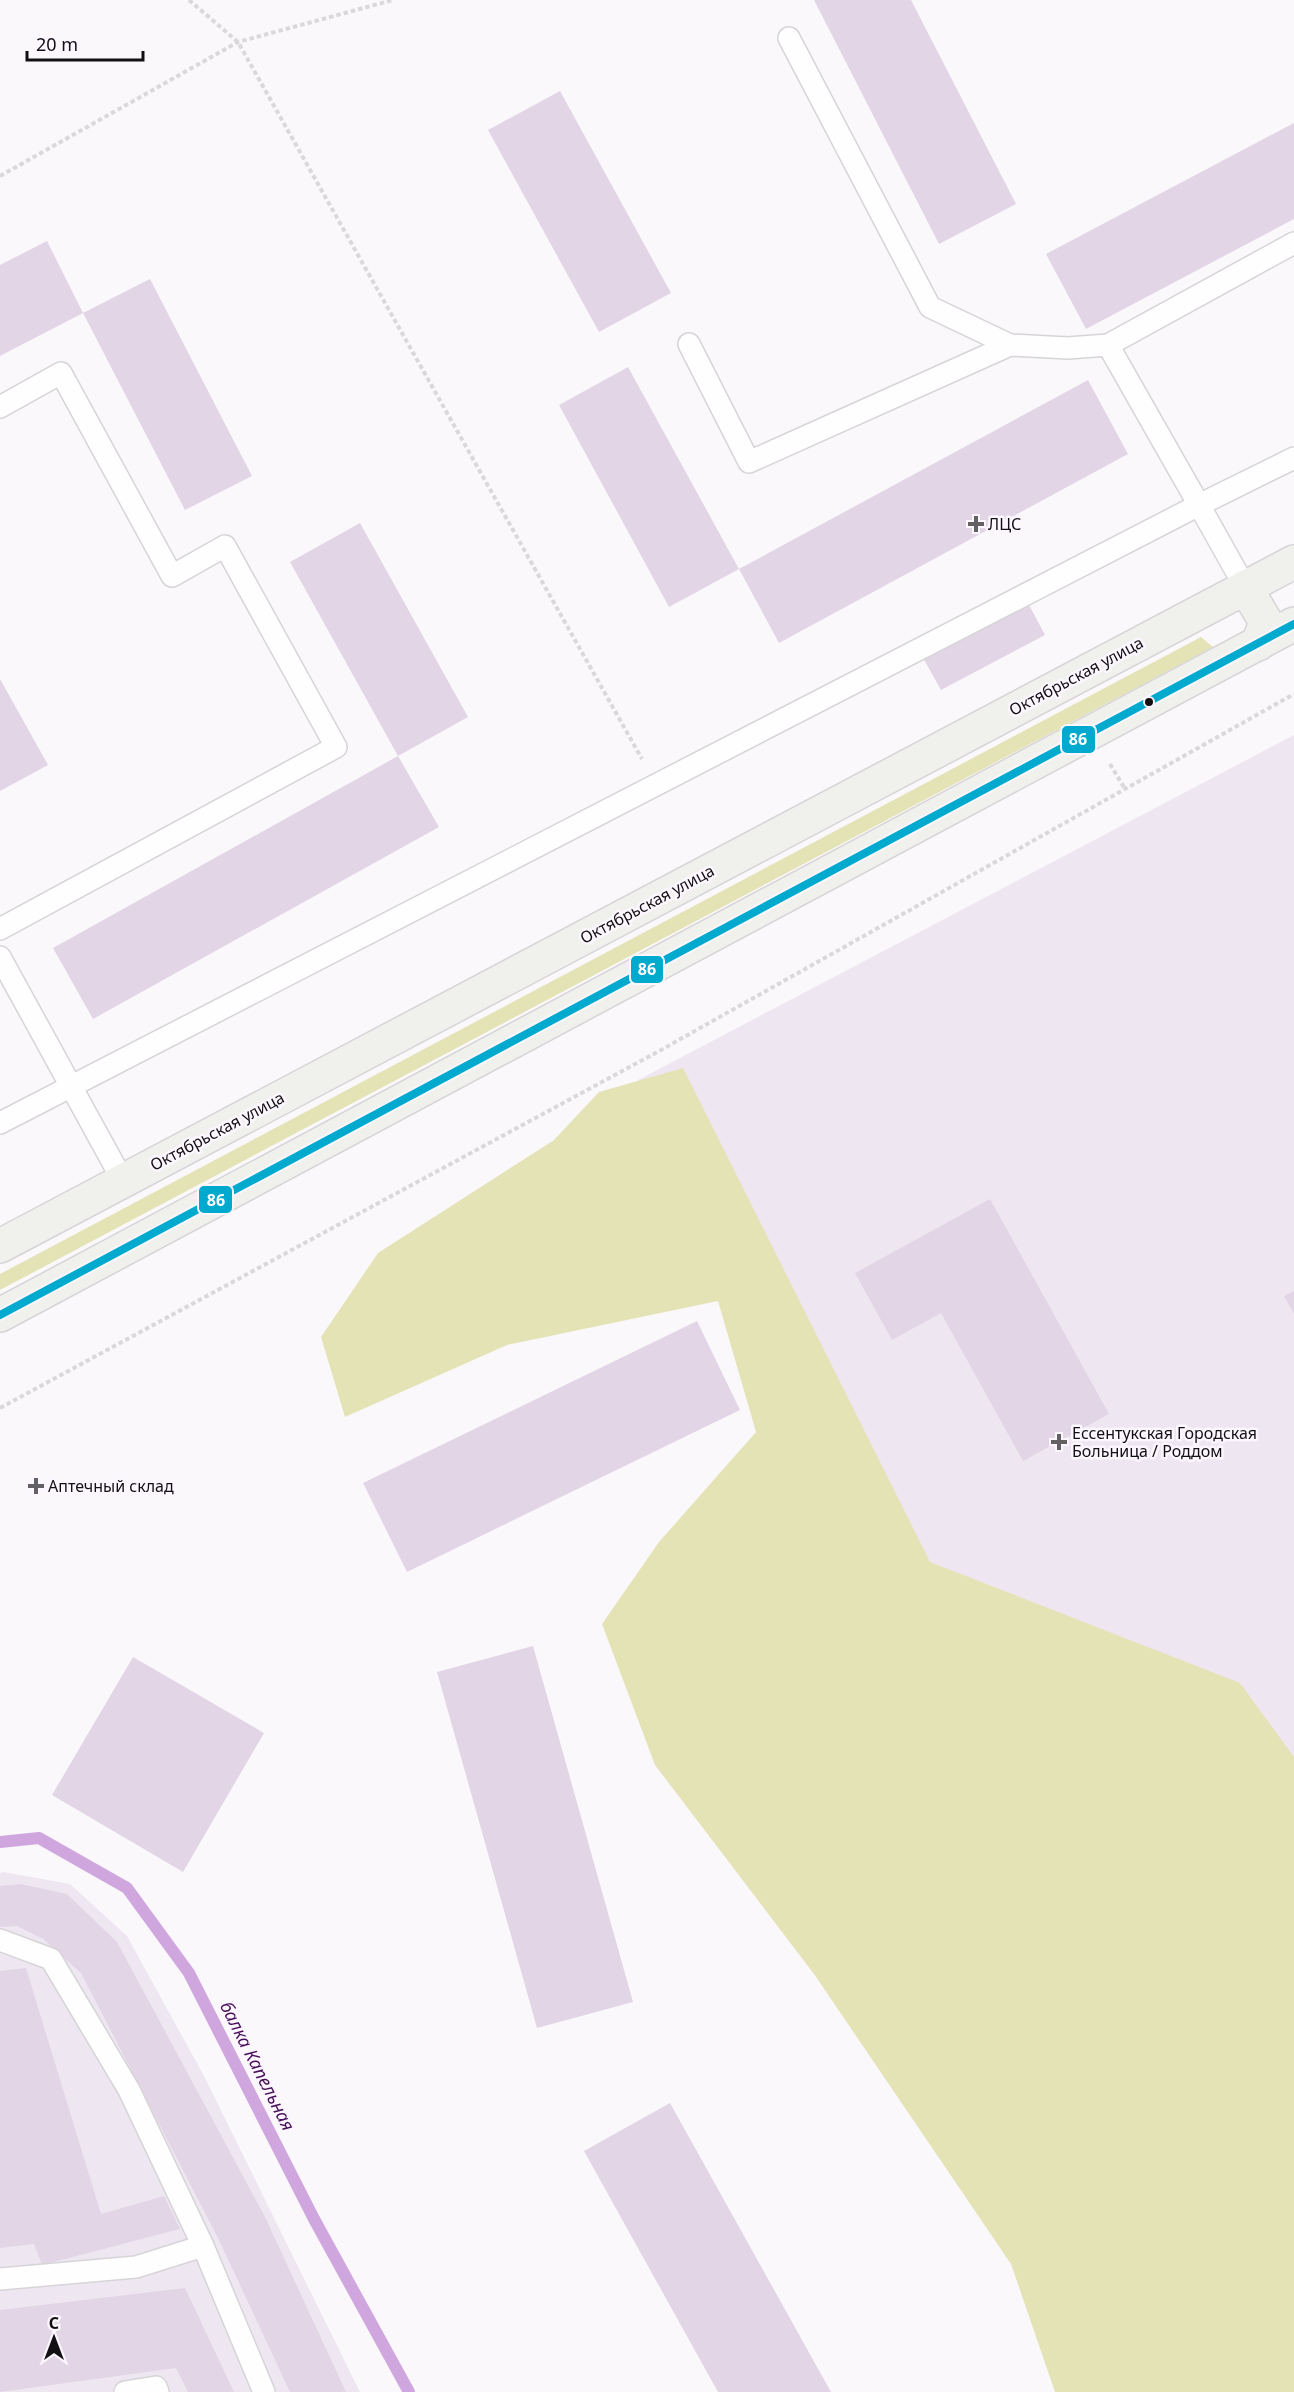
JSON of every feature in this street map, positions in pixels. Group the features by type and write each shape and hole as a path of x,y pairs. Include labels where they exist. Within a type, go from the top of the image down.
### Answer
{"main road":[{"name":"Октябрьская улица","path":"0,1246 1294,562"},
{"path":"1245,587 1266,622 1258,644"},
{"path":"0,1315 1294,624"}],"lane":[{"path":"789,38 930,307 1010,345 1068,348 1108,345 1294,243"},
{"path":"689,344 749,462 1010,345"},
{"path":"1108,345 1245,587"},
{"path":"0,407 61,373 172,576 225,546 336,747 0,929"},
{"path":"0,1124 1294,458"},
{"path":"0,957 123,1181"},
{"path":"0,1940 51,1959 129,2090 203,2246 264,2392"},
{"path":"0,2279 136,2267 203,2246"},
{"path":"125,2392 156,2387 158,2392"}],"path":[{"path":"189,0 238,42 657,786"},
{"path":"0,176 238,42 393,0"},
{"path":"0,1408 661,1050 1294,694"}],"shaded area":[{"name":"Ессентукская Городская Больница / Роддом","path":"1294,735 1294,1815 1011,1804 638,1080"},
{"path":"0,1873 70,1884 127,1936 204,2076 360,2392 0,2392"}],"green space":[{"path":"1201,637 1213,647 0,1290 0,1274"},
{"path":"683,1068 930,1562 1240,1683 1294,1757 1294,2392 1055,2392 1011,2264 814,1974 655,1765 602,1624 659,1542 756,1432 718,1301 507,1345 345,1417 321,1337 378,1253 554,1140 599,1092"}],"building":[{"path":"814,0 911,0 1016,204 939,244"},
{"path":"560,91 671,293 599,332 488,130"},
{"path":"1294,123 1294,219 1086,329 1046,254"},
{"path":"47,241 83,313 0,356 0,265"},
{"path":"150,279 252,476 185,510 83,313"},
{"path":"628,367 739,569 669,607 559,405"},
{"path":"1088,380 1128,454 779,643 739,569"},
{"path":"360,523 468,717 398,756 290,562"},
{"path":"1028,603 1045,635 941,690 923,658"},
{"path":"0,679 48,765 0,791"},
{"path":"398,756 439,827 93,1019 53,948"},
{"path":"990,1199 1109,1414 1023,1461 941,1313 892,1340 855,1273"},
{"path":"1294,1291 1294,1314 1284,1296"},
{"path":"697,1321 740,1410 407,1572 363,1483"},
{"path":"533,1646 633,2002 537,2028 437,1672"},
{"path":"133,1657 264,1733 183,1872 52,1795"},
{"path":"21,1884 67,1894 117,1942 265,2217 346,2392 290,2392 218,2238 81,1973 43,1939 17,1926 0,1927 0,1886"},
{"path":"26,1968 101,2214 164,2196 180,2229 42,2265 34,2244 0,2248 0,1971"},
{"path":"670,2103 831,2392 718,2392 584,2151"},
{"path":"185,2288 234,2392 188,2392 176,2368 0,2392 0,2310"}],"waterway":[{"name":"балка Капельная","path":"0,1842 39,1838 127,1888 189,1973 314,2219 409,2392"}],"transit line":[{"name":"86","path":"0,1315 1294,624"}],"place":[{"name":"ЛЦС","path":"976,524"},
{"name":"Ессентукская Городская Больница / Роддом","path":"1059,1442"},
{"name":"Аптечный склад","path":"36,1486"}]}
